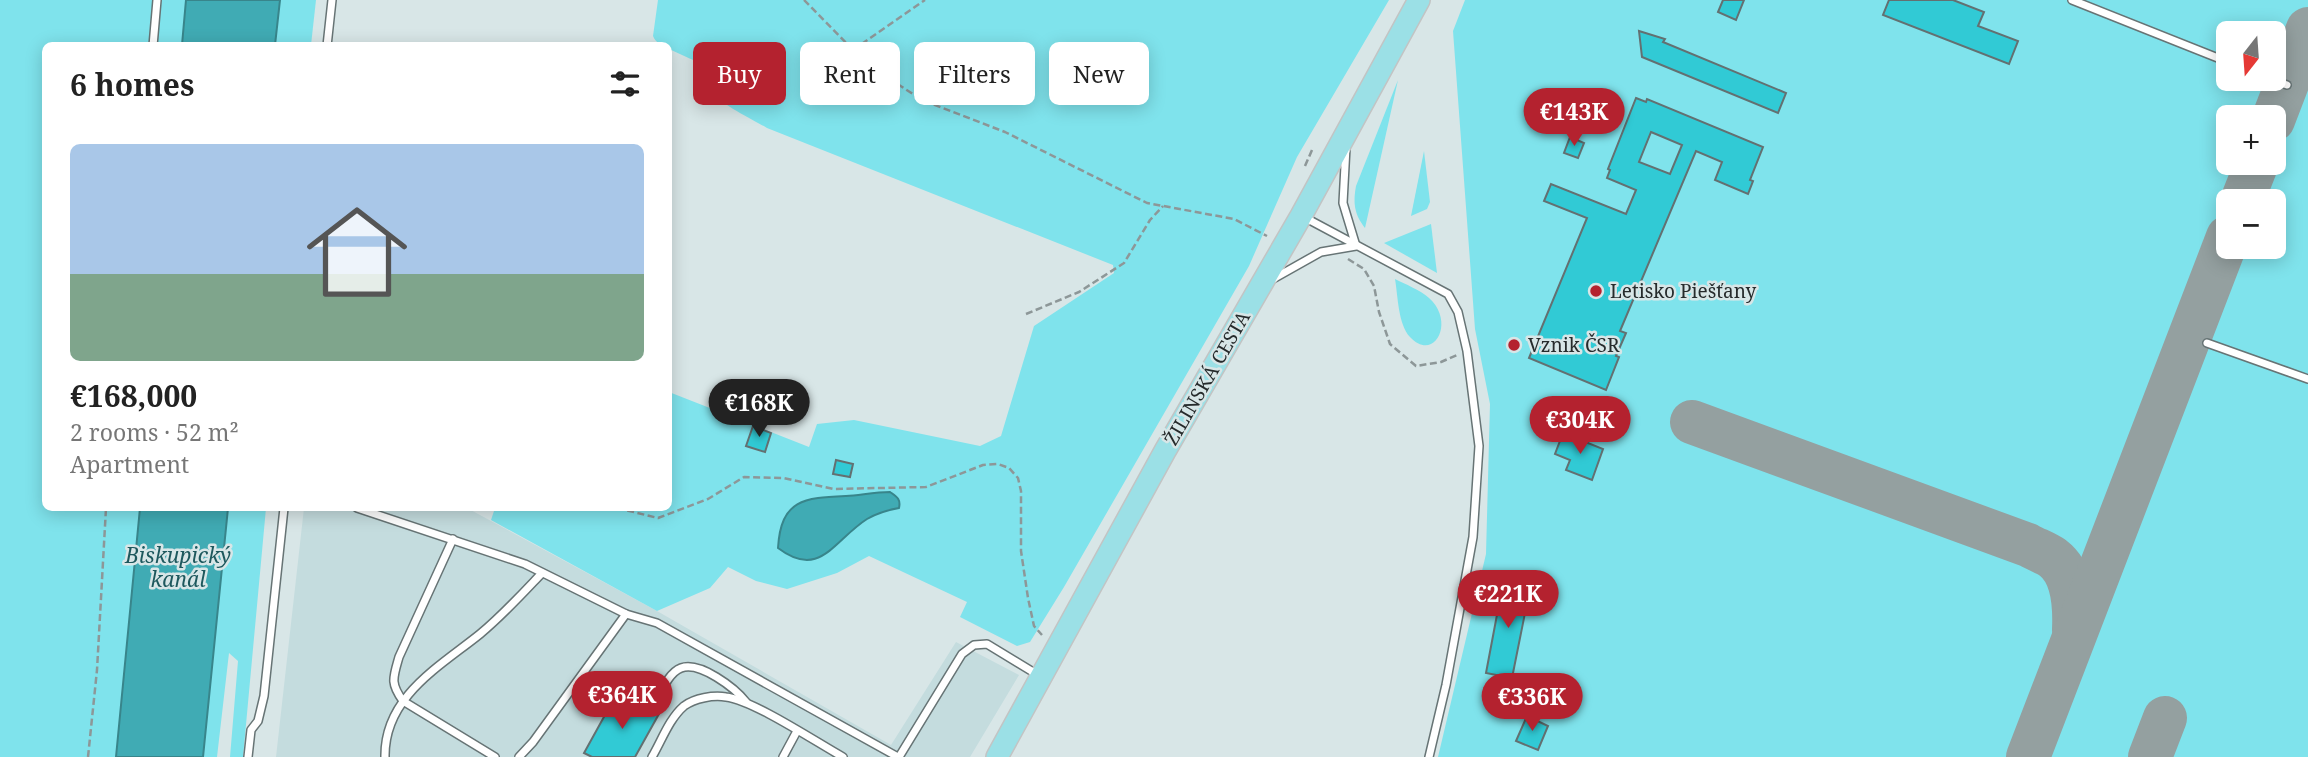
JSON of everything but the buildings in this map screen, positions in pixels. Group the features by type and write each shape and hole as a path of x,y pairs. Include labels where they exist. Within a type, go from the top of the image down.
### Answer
{"main road":[{"name":"ŽILINSKÁ CESTA","path":"997,757 1165,451 1301,216 1419,0"}],"lane":[{"path":"153,42 157,0"},
{"path":"327,42 332,0"},
{"path":"2072,0 2216,57"},
{"path":"1347,132 1343,202 1356,246"},
{"path":"1301,216 1448,294 1458,312 1467,351 1479,446 1473,537 1446,685 1429,757"},
{"path":"1259,288 1321,252 1356,246"},
{"path":"2207,343 2308,379"},
{"path":"248,757 251,730 258,721 264,696 284,511"},
{"path":"366,511 525,564 626,614 657,623 899,757 962,654 974,645 987,644 1042,677"},
{"path":"453,539 399,657 393,687 403,701 495,757"},
{"path":"384,757 391,724 414,686 481,633 542,573"},
{"path":"519,757 533,743 626,614"},
{"path":"655,704 675,672 688,667 718,678 737,691 746,703"},
{"path":"652,757 672,721 686,705 694,700 727,697 746,703 843,757"},
{"path":"783,757 797,731"}],"path":[{"path":"804,0 845,42"},
{"path":"865,42 925,0"},
{"path":"900,86 922,100 983,122 1147,203 1234,219 1284,245"},
{"path":"1026,314 1079,292 1124,263 1150,220 1163,206"},
{"path":"1364,250 1345,257 1364,269 1374,286 1390,344 1416,366 1441,362 1467,351"},
{"path":"630,511 659,518 708,499 744,477 783,478 834,489 926,487 983,465 998,464 1009,468 1018,478 1021,491 1021,551 1034,626 1038,633 1059,647"},
{"path":"88,757 97,670 106,511"}],"shaded area":[{"path":"0,0 186,0 182,42 42,42 42,511 140,511 116,757 0,757"},
{"path":"280,0 316,0 311,42 275,42"},
{"path":"658,0 1389,0 1297,157 1249,266 1064,587 1030,642 1017,646 960,617 967,602 869,556 837,573 787,589 756,581 728,567 710,588 657,611 491,520 494,511 672,511 672,393 809,447 817,424 854,420 980,446 1001,436 1034,326 1114,273 1113,265 767,128 727,105 786,105 786,42 693,42 693,60 672,50 672,42 656,40 653,36"},
{"path":"1465,0 2308,0 2308,757 1438,757 1486,554 1490,404 1475,329 1453,31"},
{"path":"1398,80 1365,228 1355,208 1356,186"},
{"path":"1424,151 1430,202 1427,209 1411,216"},
{"path":"1431,224 1437,273 1384,243"},
{"path":"1395,279 1425,295 1437,308 1441,328 1434,342 1419,344 1406,331"},
{"path":"228,511 266,511 243,757 230,757 238,661 229,653 217,757 203,757"},
{"path":"304,511 473,511 657,611 891,745 956,642 1019,675 970,757 276,757"}],"water":[{"path":"186,0 280,0 275,42 182,42"},
{"path":"890,492 898,499 899,508 867,519 826,553 816,558 805,560 793,557 778,548 784,519 797,504 818,498"},
{"name":"Biskupický kanál","path":"140,511 228,511 203,757 116,757"}],"taxiway":[{"path":"2279,105 2308,29"},
{"path":"2247,189 2252,175"},
{"path":"2028,757 2220,259"},
{"path":"1692,422 2047,554 2060,565 2069,581 2074,630"},
{"path":"2150,757 2165,718"}],"place":[{"name":"Letisko Piešťany","path":"1596,291"},
{"name":"Vznik ČSR","path":"1514,345"}]}
